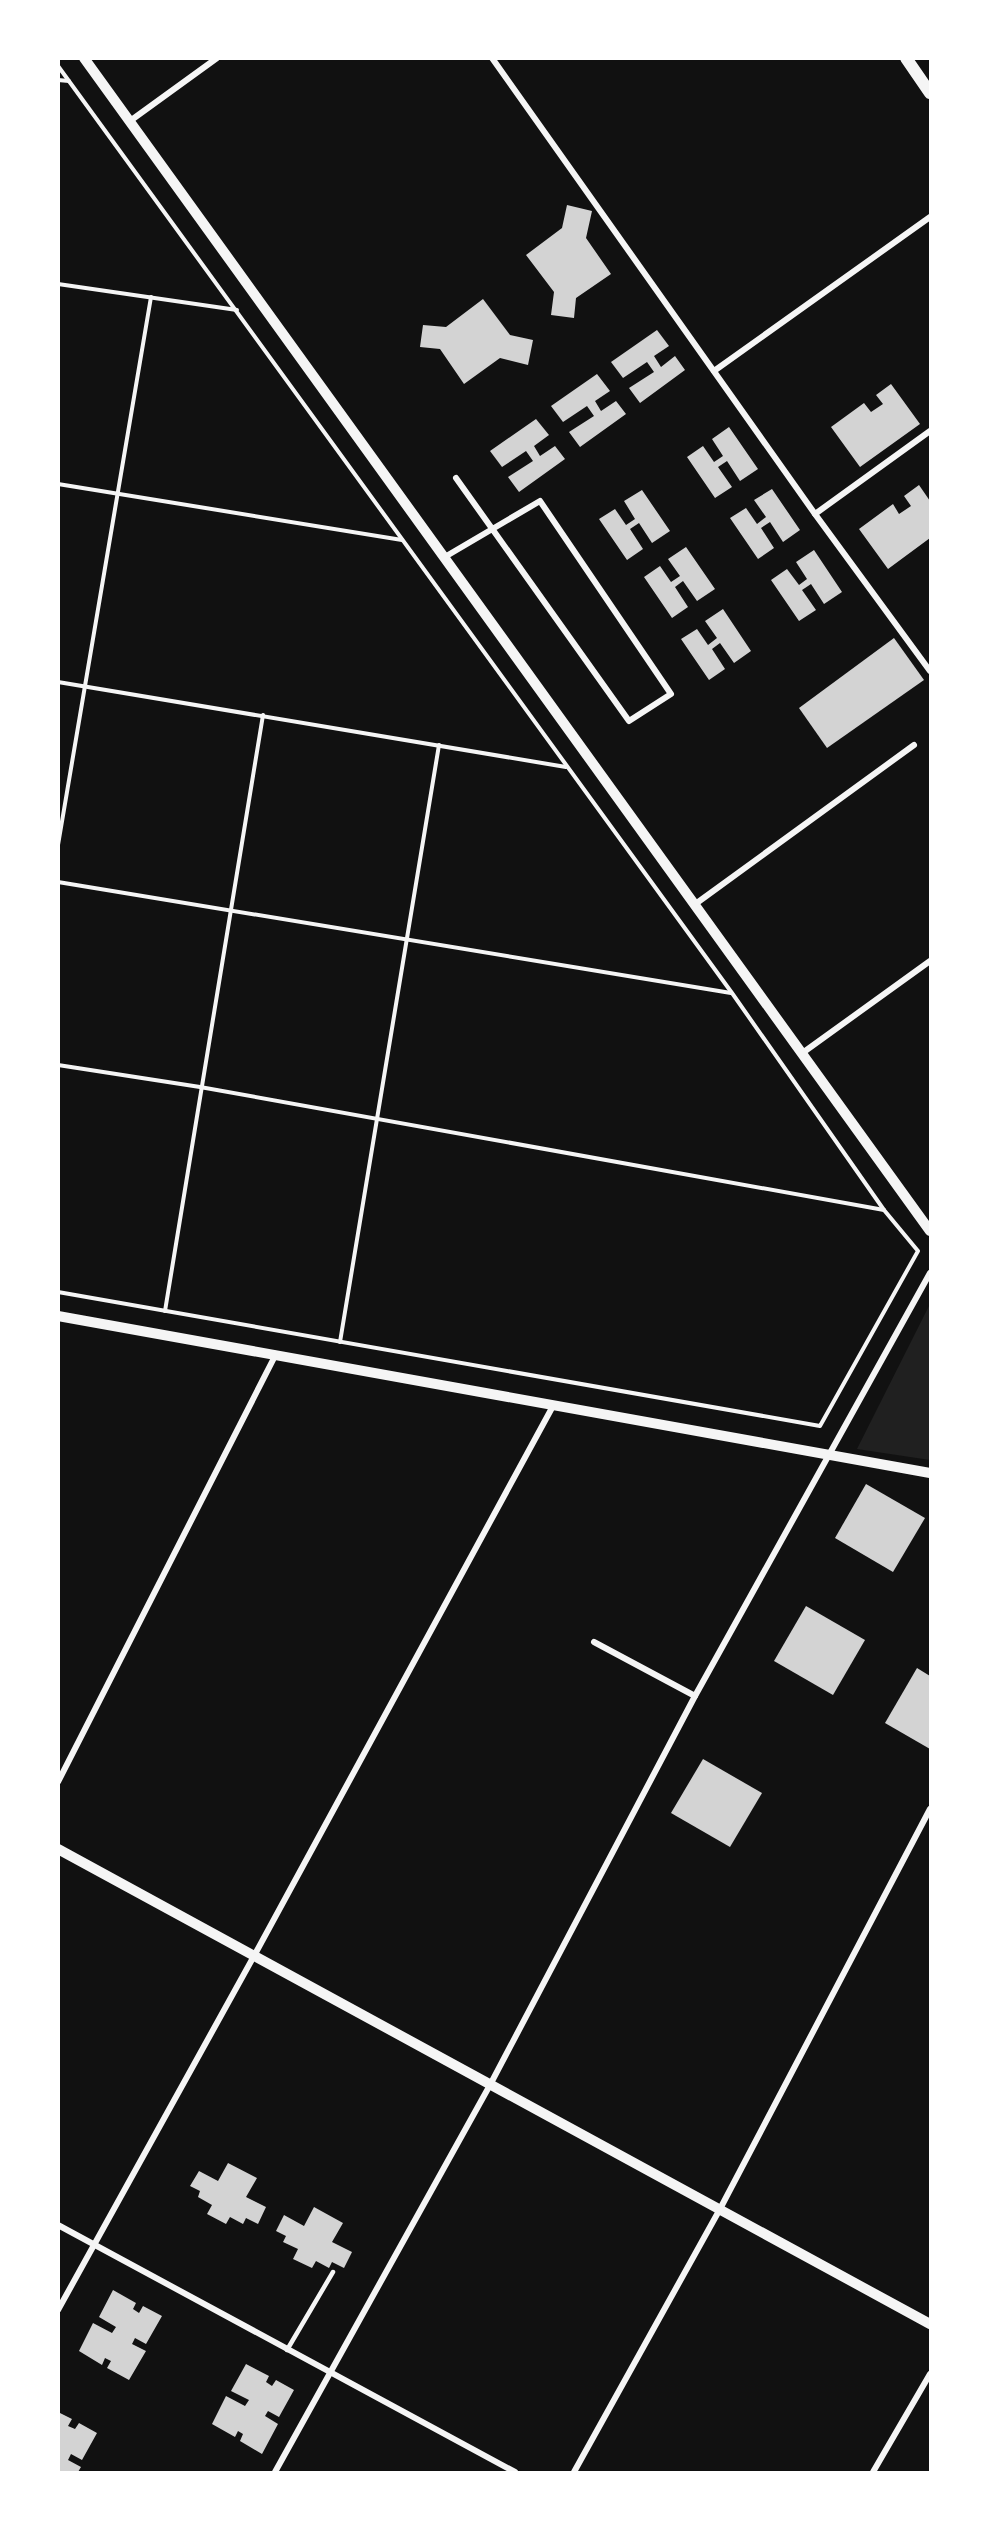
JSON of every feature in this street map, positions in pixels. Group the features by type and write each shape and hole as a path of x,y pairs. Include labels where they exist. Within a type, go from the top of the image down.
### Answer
{"main road":[{"path":"906,58 930,93"}],"street":[{"path":"84,58 443,559 930,1231"},
{"path":"130,122 217,58"},
{"path":"492,58 815,514 930,671"},
{"path":"714,371 930,217"},
{"path":"815,514 930,431"},
{"path":"443,559 493,528 540,501 671,694 629,721 493,528 456,478"},
{"path":"693,905 914,745"},
{"path":"801,1053 930,962"},
{"path":"275,2472 332,2374 490,2085 694,1696 930,1273"},
{"path":"58,1316 930,1473"},
{"path":"58,1782 276,1354"},
{"path":"58,2310 254,1956 553,1406"},
{"path":"594,1642 694,1696"},
{"path":"574,2472 720,2209 930,1809"},
{"path":"58,1849 930,2324"},
{"path":"58,2225 514,2472"},
{"path":"873,2472 930,2374"}],"lane":[{"path":"287,2350 333,2272"}],"path":[{"path":"58,66 238,310 732,993 884,1210 918,1251 820,1426 58,1292"},
{"path":"58,80 70,81"},
{"path":"58,284 238,310"},
{"path":"58,846 151,297"},
{"path":"58,484 403,540"},
{"path":"58,682 567,767"},
{"path":"165,1311 200,1087 263,715"},
{"path":"340,1342 439,745"},
{"path":"58,882 230,908 732,993"},
{"path":"58,1065 200,1087 884,1210"}],"shaded area":[{"path":"930,1304 930,1460 857,1449"}],"building":[{"path":"567,205 592,211 586,238 611,274 576,298 574,318 551,315 554,292 526,255 562,228"},
{"path":"483,299 510,335 533,340 528,365 500,358 464,384 440,349 420,347 423,325 446,327"},
{"path":"657,330 669,346 654,356 661,367 675,356 685,370 640,403 629,388 654,372 647,362 623,378 611,362"},
{"path":"597,374 610,391 595,401 601,411 616,401 626,414 580,447 569,432 594,416 587,406 563,422 551,406"},
{"path":"891,384 920,424 860,467 831,427 864,403 871,412 883,404 876,395"},
{"path":"536,419 549,435 534,446 540,456 555,446 565,459 519,492 508,477 533,461 526,451 502,467 490,451"},
{"path":"729,427 758,469 740,481 727,461 718,467 732,487 715,498 687,457 703,446 714,462 723,456 712,439"},
{"path":"919,485 930,501 930,538 888,569 859,529 893,504 899,514 911,506 904,496"},
{"path":"772,489 800,530 783,542 770,522 761,528 774,548 758,559 730,518 746,508 757,524 766,517 754,500"},
{"path":"642,490 670,531 652,543 639,523 630,529 643,549 627,560 599,519 615,509 626,525 635,519 624,501"},
{"path":"686,547 715,589 697,601 683,581 675,587 688,607 672,618 644,577 660,566 671,582 680,576 668,559"},
{"path":"814,550 842,592 824,604 811,584 802,590 816,610 799,621 771,580 787,569 799,585 807,579 796,562"},
{"path":"723,609 751,651 734,663 720,643 712,649 725,669 709,680 681,639 697,629 708,645 717,638 705,621"},
{"path":"894,638 924,680 827,748 799,708"},
{"path":"866,1484 925,1518 893,1572 835,1538"},
{"path":"806,1606 865,1640 833,1695 774,1661"},
{"path":"917,1668 930,1676 930,1749 885,1723"},
{"path":"703,1759 762,1793 730,1847 671,1813"},
{"path":"228,2163 257,2178 246,2197 266,2207 258,2224 246,2218 243,2224 230,2217 226,2224 207,2214 212,2205 198,2197 200,2191 190,2186 199,2171 218,2181"},
{"path":"314,2207 343,2223 332,2242 352,2252 344,2268 332,2262 329,2268 316,2261 312,2268 293,2259 298,2249 283,2242 286,2236 276,2231 284,2215 304,2226"},
{"path":"113,2290 136,2303 133,2309 139,2313 143,2306 162,2316 146,2344 135,2338 132,2344 146,2351 129,2380 107,2368 111,2361 105,2358 102,2365 79,2351 93,2323 112,2333 116,2327 99,2317"},
{"path":"246,2364 269,2376 266,2382 272,2386 276,2380 294,2390 279,2417 268,2411 265,2416 278,2424 262,2454 240,2441 243,2434 238,2431 235,2437 212,2424 226,2396 245,2406 249,2400 231,2391"},
{"path":"58,2412 72,2419 68,2426 75,2429 79,2423 97,2433 82,2460 71,2454 68,2460 81,2467 78,2472 58,2472"}]}
